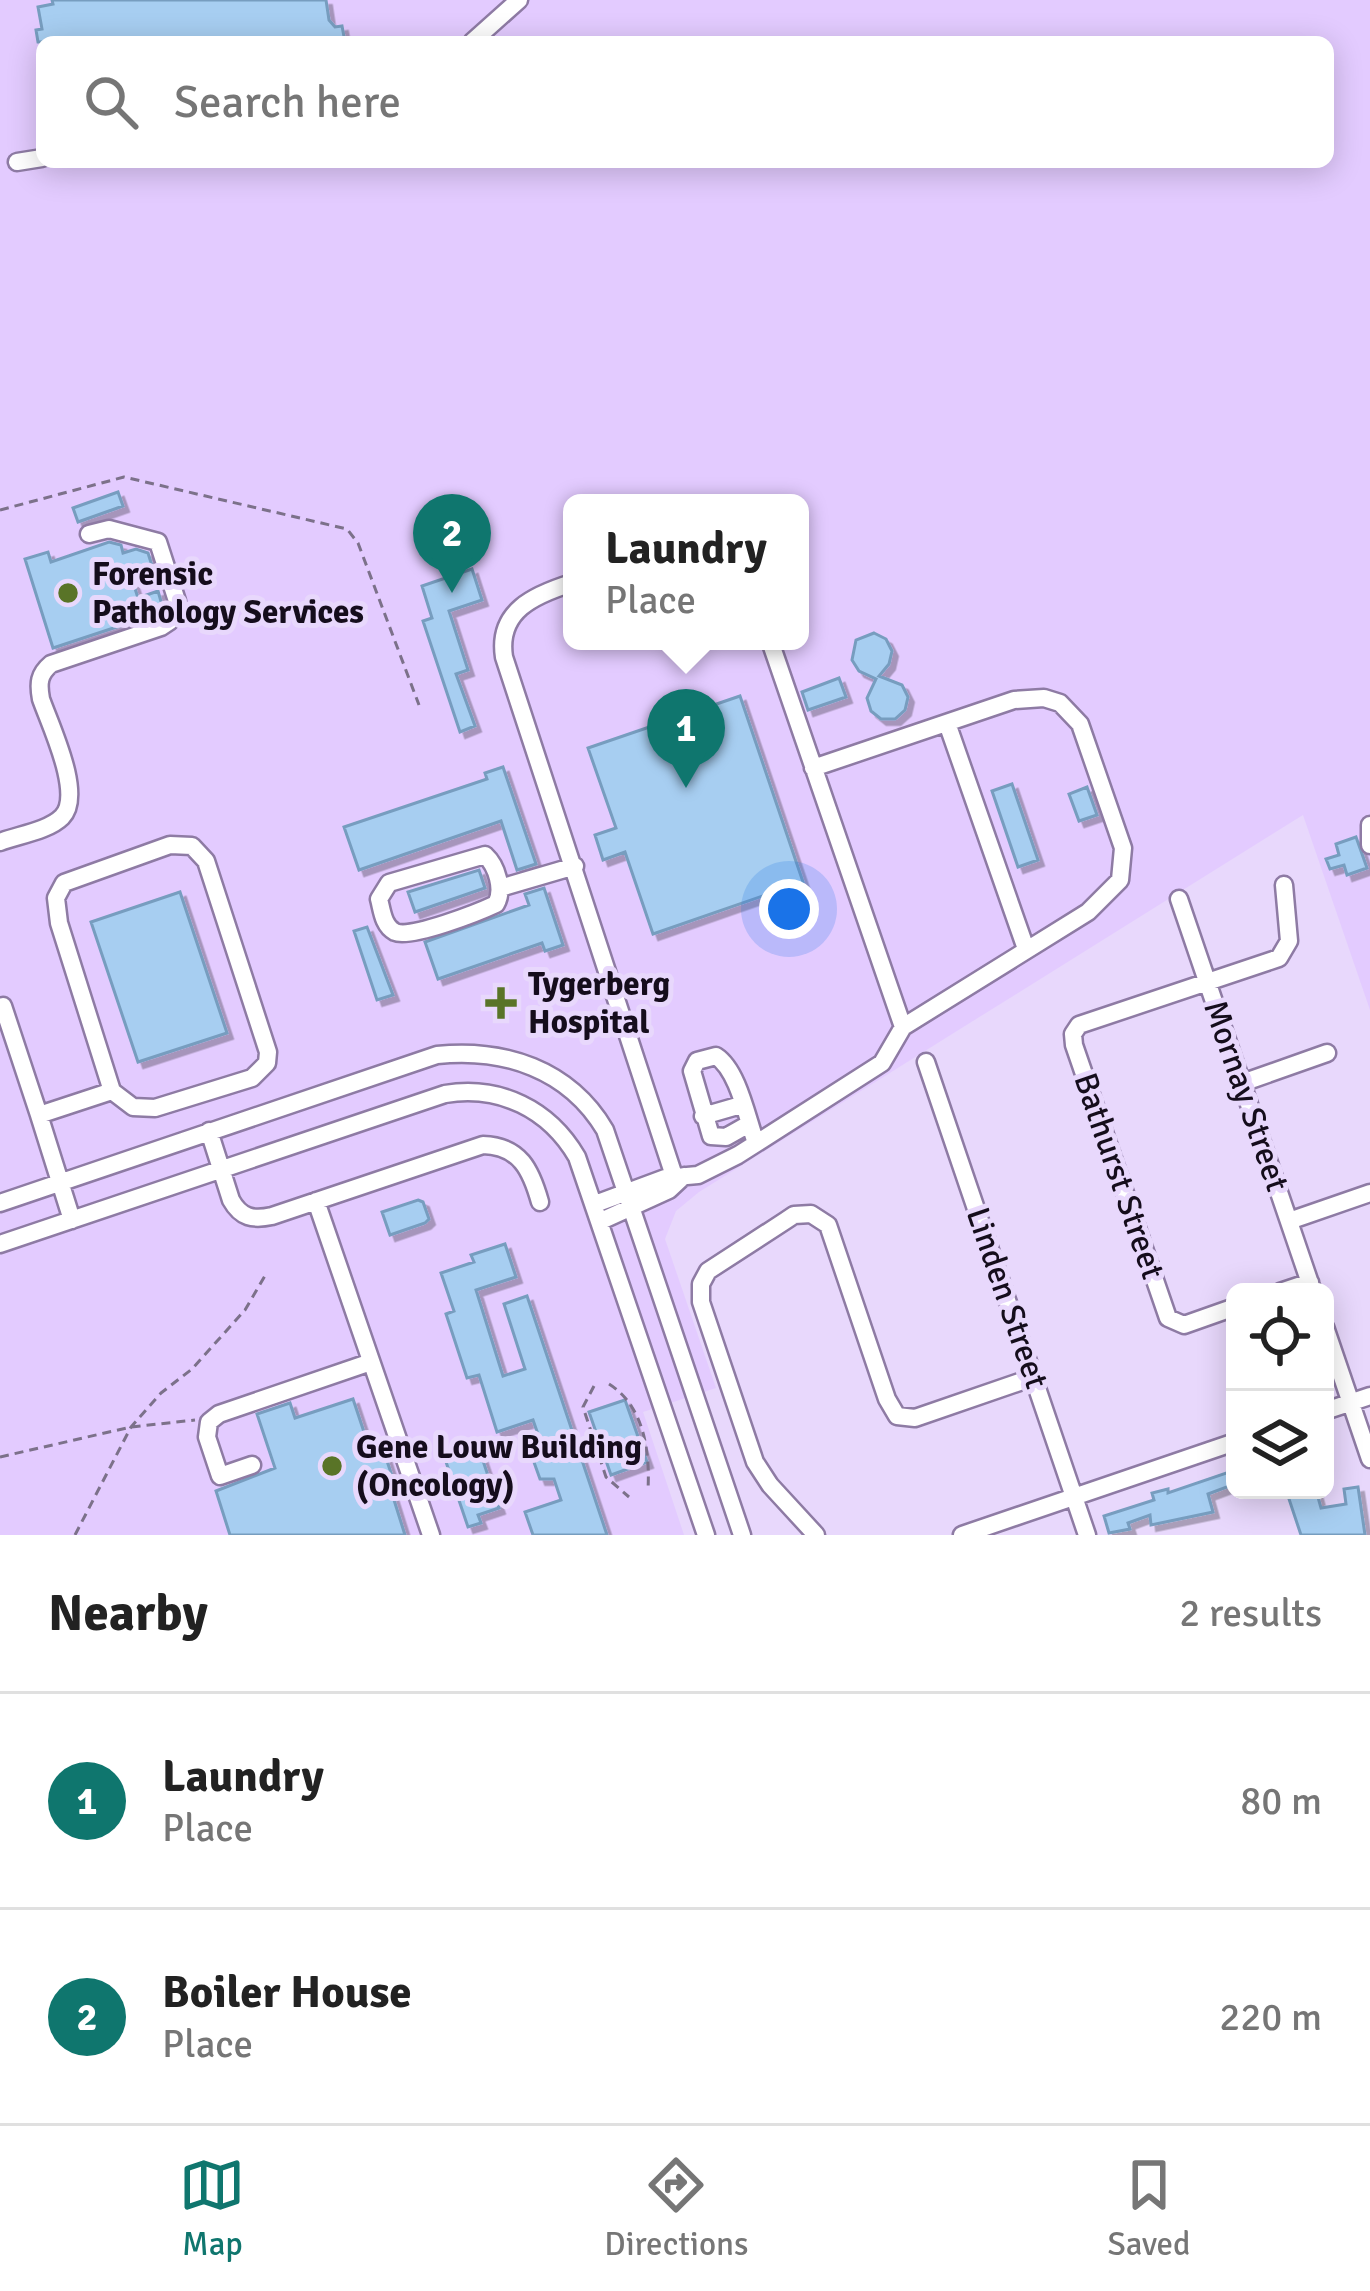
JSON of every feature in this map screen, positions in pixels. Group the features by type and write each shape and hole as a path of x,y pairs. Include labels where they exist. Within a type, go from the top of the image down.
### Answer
{"street":[{"path":"479,36 519,0"},
{"path":"17,162 36,159"},
{"path":"0,842 48,826 62,818 70,804 71,787 38,685 42,672 51,664 161,627 175,612 177,601 158,542 109,529 88,534"},
{"path":"563,587 528,601 512,615 502,632 502,643 679,1178"},
{"path":"773,650 903,1027"},
{"path":"598,1212 679,1178 704,1173 882,1063 903,1027 1098,906 1120,880 1123,848 1080,724 1060,703 1030,697 813,767"},
{"path":"947,723 1026,949"},
{"path":"1370,825 1370,845"},
{"path":"170,845 192,846 206,861 266,1039 267,1063 253,1078 154,1108 133,1107 112,1090 59,923 58,889 170,845"},
{"path":"479,856 491,861 500,888 499,901 493,906 405,934 386,923 379,899 384,887 396,879 479,856"},
{"path":"500,888 574,866"},
{"name":"Bathurst Street","path":"1226,1310 1184,1325 1168,1318 1073,1040 1079,1025 1268,963 1286,951 1285,885"},
{"name":"Mornay Street","path":"1179,899 1310,1283"},
{"path":"3,1006 72,1220"},
{"path":"0,1203 437,1055 470,1052 509,1057 542,1070 591,1109 605,1130 742,1535"},
{"path":"1242,1083 1328,1053"},
{"path":"749,1124 726,1137 715,1138 708,1132 692,1071 704,1058 716,1055 724,1060 741,1105 749,1124 756,1143"},
{"name":"Linden Street","path":"926,1062 1087,1535"},
{"path":"40,1115 112,1090"},
{"path":"0,1244 445,1094 484,1092 525,1105 553,1124 578,1157 706,1535"},
{"path":"703,1116 741,1105"},
{"path":"208,1131 237,1210 250,1218 316,1202 483,1144 519,1156 540,1202"},
{"path":"1289,1221 1370,1193"},
{"path":"316,1202 431,1535"},
{"path":"816,1535 755,1462 701,1302 701,1283 712,1267 794,1215 811,1214 828,1225 887,1399 897,1416 915,1418 1034,1377"},
{"path":"1334,1353 1370,1460"},
{"path":"253,1466 213,1479 208,1422 219,1414 370,1362"},
{"path":"1334,1408 1370,1396"},
{"path":"670,1427 700,1417"},
{"path":"962,1535 1226,1445"}],"path":[{"path":"0,510 124,477 347,529 358,543 419,705"},
{"path":"74,1535 131,1427 245,1310 266,1274"},
{"path":"609,1384 630,1397 650,1456 648,1490"},
{"path":"594,1386 584,1407 606,1477 629,1497"},
{"path":"0,1457 131,1427 208,1422"}],"shaded area":[{"name":"Tygerberg Hospital","path":"0,0 1370,0 1370,1010 1303,815 699,1192 676,1211 665,1239 716,1388 643,1412 684,1535 0,1535"}],"building":[{"path":"52,0 326,0 329,20 335,27 342,26 344,36 37,36 36,30 42,29 38,7 53,4"},
{"path":"118,492 123,506 78,522 73,508"},
{"name":"Forensic Pathology Services","path":"109,542 121,545 123,553 136,549 148,553 153,569 131,576 138,598 158,591 159,613 53,648 25,559 48,552 51,562"},
{"path":"472,569 482,600 449,611 468,670 456,674 475,726 460,732 423,621 432,618 422,586"},
{"path":"874,633 886,639 892,651 879,676 902,685 908,697 905,710 895,719 881,719 871,711 867,698 876,679 859,671 852,660 856,640"},
{"path":"839,678 846,697 808,710 802,692"},
{"path":"740,696 803,882 653,934 625,852 603,860 595,835 616,828 588,748"},
{"path":"503,767 536,864 517,870 501,821 359,870 344,827 487,779 485,773"},
{"path":"1012,784 1038,860 1018,867 992,791"},
{"path":"1087,787 1097,815 1079,821 1069,794"},
{"path":"1356,837 1367,868 1347,875 1344,865 1330,869 1326,859 1339,855 1336,844"},
{"path":"479,870 485,888 415,912 408,892"},
{"path":"544,888 563,945 545,951 542,943 438,979 425,942 529,905 525,894"},
{"path":"180,892 227,1033 138,1062 91,922"},
{"path":"367,927 393,995 377,1000 354,931"},
{"path":"418,1200 429,1219 390,1235 382,1212"},
{"path":"505,1244 516,1277 476,1290 503,1376 525,1369 504,1304 527,1296 607,1535 533,1535 525,1512 561,1500 554,1479 540,1479 530,1451 541,1443 533,1420 497,1432 479,1375 467,1378 446,1314 454,1311 441,1273 474,1262 471,1255"},
{"name":"Gene Louw Building (Oncology)","path":"353,1399 372,1456 384,1452 405,1535 230,1535 216,1491 275,1468 257,1414 290,1403 295,1418"},
{"path":"625,1400 647,1462 611,1475 589,1412"},
{"path":"458,1452 460,1458 480,1452 499,1508 478,1515 481,1523 468,1527 444,1456"},
{"path":"1226,1473 1226,1487 1208,1494 1213,1512 1151,1525 1150,1515 1128,1523 1130,1529 1109,1533 1104,1516 1154,1500 1152,1493 1168,1489 1168,1493"},
{"path":"1358,1487 1365,1535 1301,1535 1289,1499 1318,1499 1321,1508 1346,1504 1344,1489"}],"place":[{"name":"Forensic Pathology Services","path":"68,593"},
{"name":"Boiler House","path":"452,593"},
{"name":"Laundry","path":"686,788"},
{"name":"Tygerberg Hospital","path":"501,1003"},
{"name":"Gene Louw Building (Oncology)","path":"332,1466"}]}
